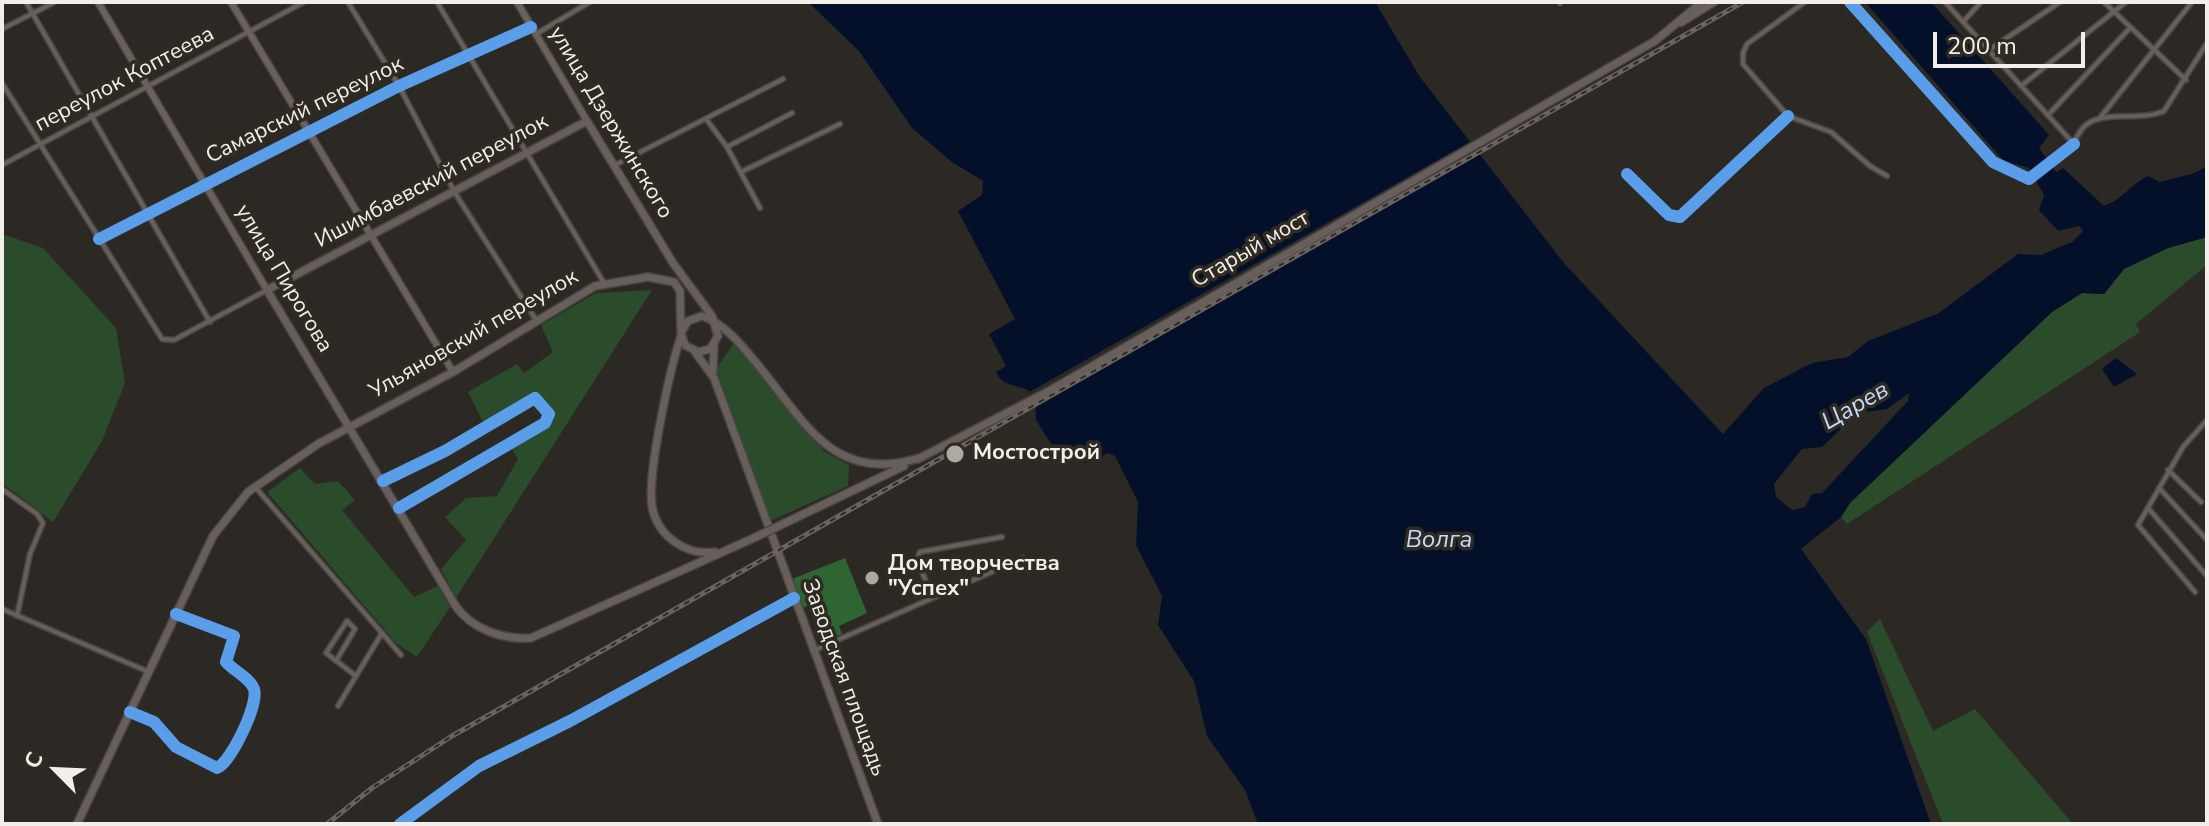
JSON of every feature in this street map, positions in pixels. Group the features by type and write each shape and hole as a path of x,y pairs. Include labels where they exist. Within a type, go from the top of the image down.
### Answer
{"main road":[{"name":"улица Пирогова","path":"98,2 267,290 468,620 503,636 531,638 729,549"},
{"path":"231,2 352,209 453,372"},
{"name":"улица Дзержинского","path":"517,2 673,263 715,322 743,346 820,438 841,457 873,467 899,465 922,457"},
{"name":"Старый мост","path":"922,457 989,423 1621,62 1708,3"},
{"name":"Ишимбаевский переулок","path":"267,290 587,121"},
{"name":"Ульяновский переулок","path":"77,824 213,536 223,519 255,486 351,426 453,372 604,283 664,278 676,283 680,291"},
{"path":"680,291 681,334 665,406 653,479 652,507 663,530 675,543 708,553 729,549 922,457"},
{"path":"697,316 715,322 718,333 714,344 714,378 685,345 681,334 688,321 697,316"},
{"path":"693,351 703,352 714,344"},
{"name":"Заводская площадь","path":"714,378 878,824"}],"street":[{"path":"26,2 94,115 210,322"},
{"path":"2,29 55,2"},
{"name":"переулок Коптеева","path":"3,164 304,2"},
{"path":"348,2 399,86 455,193 537,321"},
{"path":"437,2 604,283"},
{"path":"536,34 590,2"},
{"path":"1805,2 1747,44 1743,64 1788,116 1831,132 1870,166 1887,176"},
{"path":"1850,2 1993,162 2032,177 2074,144 2082,126 2099,119 2160,113 2186,80 2207,43"},
{"path":"1945,2 2074,144"},
{"path":"1963,22 1981,2"},
{"path":"1989,50 2060,2"},
{"path":"2104,2 2186,80"},
{"path":"2021,86 2126,2"},
{"path":"2099,119 2192,2"},
{"name":"Самарский переулок","path":"99,239 399,86 531,27"},
{"path":"2049,114 2129,29"},
{"path":"615,165 783,79"},
{"path":"2,83 99,239"},
{"path":"727,147 792,113"},
{"path":"1627,174 1674,218 1680,217 1788,116"},
{"path":"706,119 727,147 760,208"},
{"path":"741,172 840,124"},
{"name":"Ишимбаевский переулок","path":"99,239 158,336 167,341 210,322 267,290"},
{"path":"673,263 680,291"},
{"path":"383,481 445,451 535,398 549,414 545,423 399,508"},
{"path":"2195,592 2138,525 2168,470 2207,420"},
{"path":"2168,470 2201,502"},
{"path":"255,486 401,655"},
{"path":"2159,488 2207,540"},
{"path":"2,489 37,514 43,523 30,554 17,616"},
{"path":"2148,508 2207,576"},
{"path":"932,597 917,559 920,552 1002,537"},
{"path":"815,650 1023,558"},
{"path":"400,824 479,766 570,721 794,598"},
{"path":"2,609 149,672"},
{"path":"130,712 154,722 176,747 217,768 226,763 241,734 255,692 252,684 226,662 235,638 176,614"},
{"path":"336,661 355,629 347,621 326,653 336,661 356,676"},
{"path":"338,706 382,633"}],"green space":[{"path":"2,234 43,248 116,328 125,383 102,441 53,522 2,483"},
{"path":"2207,237 2207,265 2136,324 2140,332 1847,524 1841,517 1850,503 2052,312 2082,293 2104,294 2124,269 2168,248"},
{"path":"652,290 456,598 441,569 466,540 445,517 466,498 497,496 518,459 510,446 554,419 540,398 535,398 487,430 468,392 517,364 524,373 553,352 541,325 596,293"},
{"path":"734,343 825,452 849,465 848,486 770,521 716,369"},
{"path":"300,468 315,484 338,481 355,500 342,510 414,597 438,586 450,607 417,657 396,643 267,492"},
{"path":"845,558 867,613 839,626 842,634 827,640 813,604 802,608 792,579"},
{"path":"1880,619 1933,731 1975,709 2073,824 1943,824 1867,632"}],"water":[{"name":"Волга","path":"808,2 1375,2 1420,77 1563,262 1723,434 1764,388 1812,363 1848,357 1868,341 1939,313 2018,254 2041,255 2072,242 2083,231 2079,226 2058,231 2039,210 2044,195 2029,168 2003,160 1865,2 1931,2 2049,135 2039,148 2056,172 2063,168 2104,206 2148,176 2160,182 2195,173 2207,166 2207,237 2168,248 2124,269 2104,294 2082,293 2052,312 1850,503 1841,517 1801,549 1866,639 1931,824 1258,824 1245,790 1207,736 1194,681 1158,625 1162,596 1136,545 1138,502 1115,456 1108,453 1086,463 1067,454 1059,456 1036,420 1035,401 1029,391 1006,383 996,372 1006,366 989,334 1015,319 958,211 982,195 983,181 952,162 912,128 859,51","holes":["1909,393 1908,401 1822,493 1812,494 1805,507 1792,510 1776,497 1774,484 1802,449 1822,447 1858,413 1887,409"]},
{"path":"2116,358 2137,374 2114,387 2102,369"}],"pier":[{"path":"1473,140 1482,152 1031,408 1026,394"}],"railway":[{"path":"327,824 372,788 452,736 1743,2"}],"cycle path":[{"path":"1850,2 1993,162 2029,179 2074,144"},
{"path":"99,239 399,86 531,27"},
{"path":"1627,174 1669,215 1680,217 1788,116"},
{"path":"383,481 445,451 535,398 549,414 545,423 399,508"},
{"path":"400,824 479,766 570,721 794,598"},
{"path":"130,712 154,722 176,747 217,768 243,732 252,707 254,689 226,662 234,636 176,614"}],"place":[{"name":"Мостострой","path":"955,454"},
{"name":"Дом творчества \"Успех\"","path":"872,578"}],"water label":[{"name":"Царев","path":"1856,407"}]}
